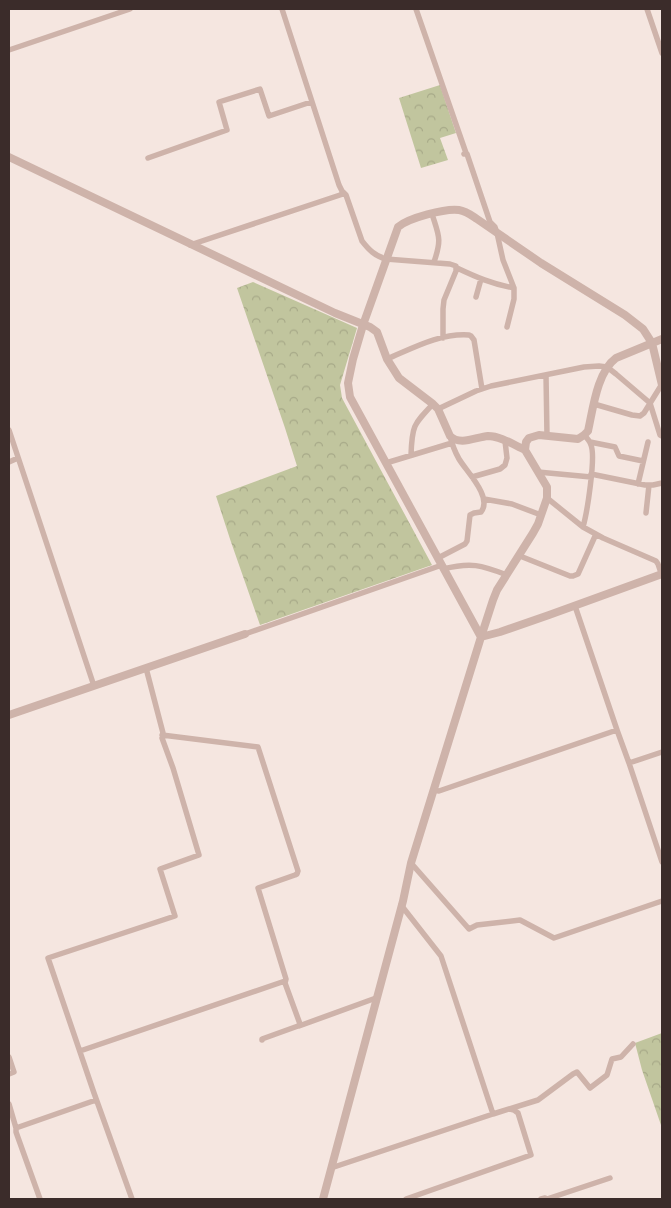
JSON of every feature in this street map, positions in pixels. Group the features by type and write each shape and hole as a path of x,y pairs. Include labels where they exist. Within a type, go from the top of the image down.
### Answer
{"street":[{"path":"9,50 130,9"},
{"path":"282,9 339,185 343,193 346,194 362,241 366,246 378,257 455,265 456,268 481,279 497,285 514,288"},
{"path":"416,9 490,222 495,227 514,288 514,299 508,328"},
{"path":"647,9 662,53"},
{"path":"148,158 227,130 219,102 260,89 269,116 311,102"},
{"path":"9,158 377,332 387,359 399,378 436,406 458,457 479,487 484,499 483,510 470,515 467,542 441,564 9,715"},
{"path":"190,245 343,193"},
{"path":"480,636 350,397 348,388 349,374 363,325 398,227 432,214 447,210 461,210 638,324 647,333 652,343 662,384 642,415 637,416 594,404"},
{"path":"432,214 439,243 434,262"},
{"path":"443,338 444,300 456,268"},
{"path":"476,298 481,279"},
{"path":"387,359 425,342 469,335 473,338 482,389"},
{"path":"583,527 591,475 592,445 587,438 600,382 607,367 616,358 662,339"},
{"path":"412,455 413,428 420,417 436,406 482,389 584,367 607,367 650,403 662,436"},
{"path":"546,375 546,436"},
{"path":"9,430 94,686"},
{"path":"525,450 526,442 529,438 539,435 578,439 587,438 616,448 619,456 643,461"},
{"path":"323,1199 402,905 411,863 480,636 506,575 520,556 538,524 547,498 547,487 525,450 506,440 494,437 487,436 459,441 453,439 386,463"},
{"path":"472,477 500,469 505,465 506,440"},
{"path":"638,484 648,442"},
{"path":"9,462 18,458"},
{"path":"538,472 591,475 638,484 662,484"},
{"path":"646,513 649,485"},
{"path":"480,636 500,632 662,575 656,561 583,527 547,498"},
{"path":"484,499 512,504 541,515"},
{"path":"520,556 570,576 576,576 596,534"},
{"path":"441,564 474,564 506,575"},
{"path":"575,606 662,862"},
{"path":"132,1199 48,958 175,916 160,869 200,855 162,735 146,668"},
{"path":"433,790 439,791 617,730"},
{"path":"162,735 258,747 298,871 295,875 258,888 299,1026"},
{"path":"629,763 662,752"},
{"path":"411,863 469,929 477,926 520,920 554,938 662,901"},
{"path":"402,905 441,956 493,1114"},
{"path":"80,1051 285,981"},
{"path":"262,1040 376,998"},
{"path":"331,1168 538,1100 577,1072 590,1088 607,1075 612,1059 621,1057 633,1044"},
{"path":"9,1057 14,1072 9,1074"},
{"path":"16,1128 96,1100"},
{"path":"9,1104 16,1132 40,1199"},
{"path":"406,1199 530,1155 518,1113 510,1109"},
{"path":"541,1199 547,1199 610,1178"}],"green space":[{"path":"440,85 456,133 440,138 448,160 421,168 399,98"},
{"path":"253,282 357,328 340,385 342,398 432,565 260,625 216,496 297,466 237,288"},
{"path":"662,1033 662,1128 642,1070 635,1043"}]}
